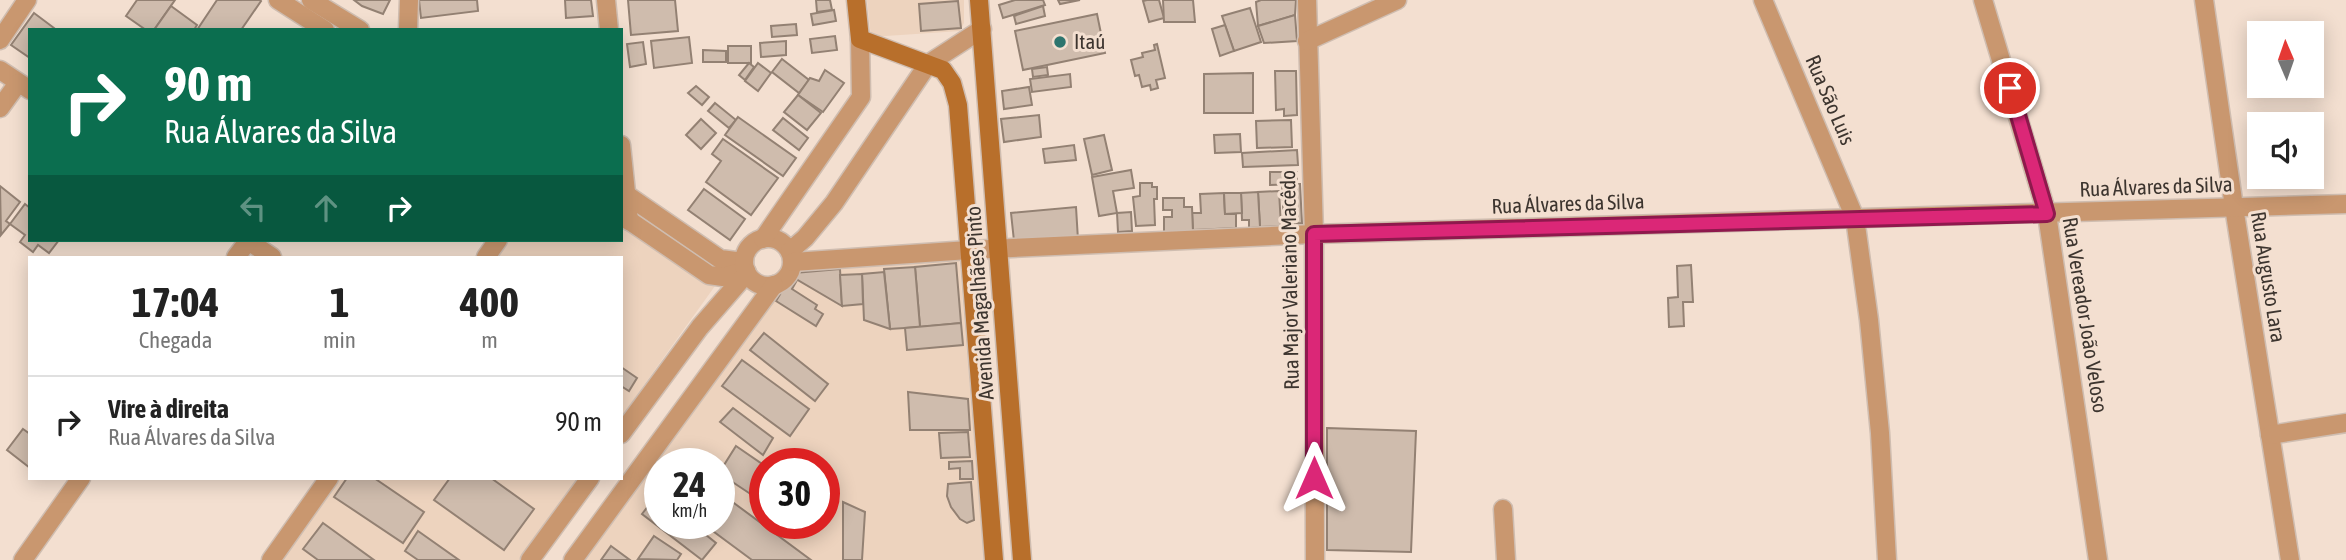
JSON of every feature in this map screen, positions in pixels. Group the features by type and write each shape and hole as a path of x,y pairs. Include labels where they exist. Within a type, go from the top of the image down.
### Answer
{"main road":[{"path":"856,0 860,39 928,64"},
{"name":"Avenida Magalhães Pinto","path":"979,0 1022,560"},
{"name":"Avenida Magalhães Pinto","path":"928,64 943,70 952,83 958,105 994,560"}],"street":[{"path":"0,40 27,0"},
{"path":"278,0 322,28"},
{"path":"312,0 357,28"},
{"path":"408,28 409,0"},
{"path":"606,0 609,28"},
{"name":"Rua Major Valeriano Macêdo","path":"1307,0 1314,234 1315,560"},
{"path":"1307,41 1397,0"},
{"name":"Rua São Luis","path":"1763,0 1855,218 1874,370 1887,560"},
{"name":"Rua Vereador João Veloso","path":"1983,0 2047,214 2098,560"},
{"name":"Rua Augusto Lara","path":"2204,0 2290,560"},
{"path":"624,193 720,259 746,268 754,281 763,285 774,285 784,281 790,272 791,257 834,203 928,64 982,36"},
{"path":"763,239 861,97 860,39"},
{"path":"0,70 24,87 0,108"},
{"path":"624,193 625,218 709,275 723,277 746,268"},
{"name":"Rua Álvares da Silva","path":"791,257 1314,234 2346,204"},
{"path":"623,431 746,268 747,252 753,243 774,239 783,243 791,257"},
{"path":"251,242 271,256"},
{"path":"573,560 774,285"},
{"path":"2270,435 2346,423"},
{"path":"23,560 80,480"},
{"path":"271,560 329,480"},
{"path":"540,557 589,480"},
{"path":"1503,509 1506,560"}],"shaded area":[{"path":"867,0 964,0 964,23 960,31 871,37"},
{"path":"623,221 715,286 623,414 623,256 496,256 506,242 623,242"},
{"path":"959,257 984,560 585,560 644,476 644,539 735,539 735,448 664,448 792,267"},
{"path":"336,480 577,480 519,560 278,560"}],"building":[{"path":"137,0 175,0 155,28 143,28 126,16"},
{"path":"217,0 261,1 242,28 198,28"},
{"path":"354,0 390,0 383,14"},
{"path":"419,0 477,0 478,11 421,18"},
{"path":"565,0 591,0 593,16 566,18"},
{"path":"628,0 675,0 678,31 631,35"},
{"path":"816,0 830,0 832,10 817,12"},
{"path":"1015,0 1043,0 1045,5 1003,18 999,5"},
{"path":"1058,0 1080,0 1060,4"},
{"path":"1159,0 1164,18 1149,22 1143,1"},
{"path":"1163,0 1193,0 1195,22 1164,22"},
{"path":"1296,0 1295,15 1258,26 1256,2"},
{"path":"958,1 961,28 921,31 919,4"},
{"path":"171,6 197,25 195,28 155,28"},
{"path":"1043,6 1045,16 1016,24 1014,16"},
{"path":"1250,8 1261,42 1234,51 1222,16"},
{"path":"834,10 836,21 813,25 811,14"},
{"path":"34,13 54,28 28,28 28,57 11,45"},
{"name":"Itaú","path":"1097,14 1105,53 1023,70 1015,31"},
{"path":"1295,15 1297,41 1264,43 1258,26"},
{"path":"796,24 797,35 772,37 771,26"},
{"path":"1225,25 1234,51 1220,56 1212,29"},
{"path":"835,36 837,50 812,53 810,39"},
{"path":"689,37 692,63 654,68 651,41"},
{"path":"786,41 786,55 761,57 760,43"},
{"path":"643,42 646,64 630,67 627,44"},
{"path":"1157,44 1165,78 1156,80 1158,88 1151,90 1150,85 1142,87 1139,75 1135,76 1131,60 1143,57 1142,53 1155,50 1154,45"},
{"path":"728,46 751,46 751,63 728,63"},
{"path":"703,50 726,51 726,62 703,62"},
{"path":"782,59 809,80 799,93 772,72"},
{"path":"749,63 754,67 745,80 739,75"},
{"path":"758,63 771,73 758,91 745,81"},
{"path":"1047,67 1048,75 1033,77 1032,69"},
{"path":"825,70 844,83 823,112 798,95 810,78 819,81"},
{"path":"1275,71 1296,71 1297,115 1284,116 1284,109 1276,110"},
{"path":"1253,73 1253,113 1204,113 1204,74"},
{"path":"1070,74 1071,87 1032,92 1030,79"},
{"path":"696,86 709,97 702,105 688,93"},
{"path":"1029,87 1032,105 1004,109 1002,91"},
{"path":"798,95 821,113 807,130 784,112"},
{"path":"715,103 736,120 729,128 708,111"},
{"path":"1039,115 1041,137 1004,142 1001,119"},
{"path":"738,117 796,158 783,176 725,135"},
{"path":"783,118 808,138 799,150 773,130"},
{"path":"701,119 716,133 701,149 686,135"},
{"path":"1291,120 1292,147 1257,148 1256,121"},
{"path":"1240,134 1241,152 1215,153 1214,135"},
{"path":"1104,135 1112,170 1092,175 1084,139"},
{"path":"723,139 778,178 751,215 706,182 721,161 712,154"},
{"path":"1074,145 1076,160 1045,163 1043,149"},
{"path":"1297,150 1298,165 1243,167 1242,153"},
{"path":"1131,170 1134,188 1113,191 1117,213 1099,216 1092,177"},
{"path":"1270,172 1297,172 1297,184 1270,185"},
{"path":"1140,183 1152,183 1152,187 1157,187 1157,199 1154,199 1155,225 1136,226 1133,197 1140,196"},
{"path":"1282,184 1300,184 1302,223 1284,224"},
{"path":"0,186 20,202 6,221 10,224 1,235"},
{"path":"704,189 745,219 730,240 688,210"},
{"path":"1279,191 1281,226 1260,227 1258,192"},
{"path":"1258,192 1260,227 1249,228 1249,220 1242,220 1241,193"},
{"path":"1224,193 1225,214 1236,214 1236,228 1193,230 1192,213 1201,213 1200,194"},
{"path":"1224,193 1241,193 1242,213 1225,214"},
{"path":"1163,198 1184,198 1184,207 1192,207 1193,232 1164,233 1164,217 1172,217 1172,210 1163,210"},
{"path":"25,204 28,206 28,242 57,242 49,253 38,245 33,252 20,242 25,235 10,224"},
{"path":"1076,207 1078,240 1014,241 1011,213"},
{"path":"1131,212 1132,231 1118,232 1117,213"},
{"path":"956,263 961,323 920,327 915,267"},
{"path":"1691,265 1693,302 1683,302 1684,326 1669,327 1668,298 1678,297 1677,266"},
{"path":"915,267 920,327 890,329 884,269"},
{"path":"840,269 842,306 791,276 794,273"},
{"path":"884,272 890,329 864,320 862,274"},
{"path":"862,274 863,304 842,306 840,275"},
{"path":"791,276 797,280 792,289 817,305 815,309 823,314 816,326 776,301"},
{"path":"961,323 963,345 907,350 905,328"},
{"path":"764,333 828,384 815,401 750,350"},
{"path":"742,360 809,409 790,436 722,386"},
{"path":"623,368 637,378 629,391 623,387"},
{"path":"908,392 968,399 970,430 910,430"},
{"path":"733,408 773,438 767,448 754,448 720,422"},
{"path":"1327,428 1416,431 1411,552 1327,550"},
{"path":"23,429 28,433 28,466 7,450"},
{"path":"968,432 970,457 941,458 939,433"},
{"path":"736,446 749,455 749,493 735,484"},
{"path":"972,461 973,479 960,479 960,468 949,469 949,462"},
{"path":"346,480 377,480 424,512 403,543 334,497"},
{"path":"449,480 494,480 534,509 504,550 434,500"},
{"path":"971,482 974,520 967,523 960,519 951,507 947,496 948,484"},
{"path":"843,502 865,512 862,560 843,560"},
{"path":"735,504 749,514 749,539 783,539 811,560 752,560 724,539 735,539"},
{"path":"323,523 374,560 318,560 303,549"},
{"path":"418,531 459,560 418,560 405,551"},
{"path":"652,539 658,539 681,554 677,560 638,559"},
{"path":"675,539 711,539 716,543 702,560"},
{"path":"611,546 630,560 601,560"}],"place":[{"name":"Itaú","path":"1060,42"}],"route":[{"path":"1314,478 1314,234 2047,214 2010,88"}]}
